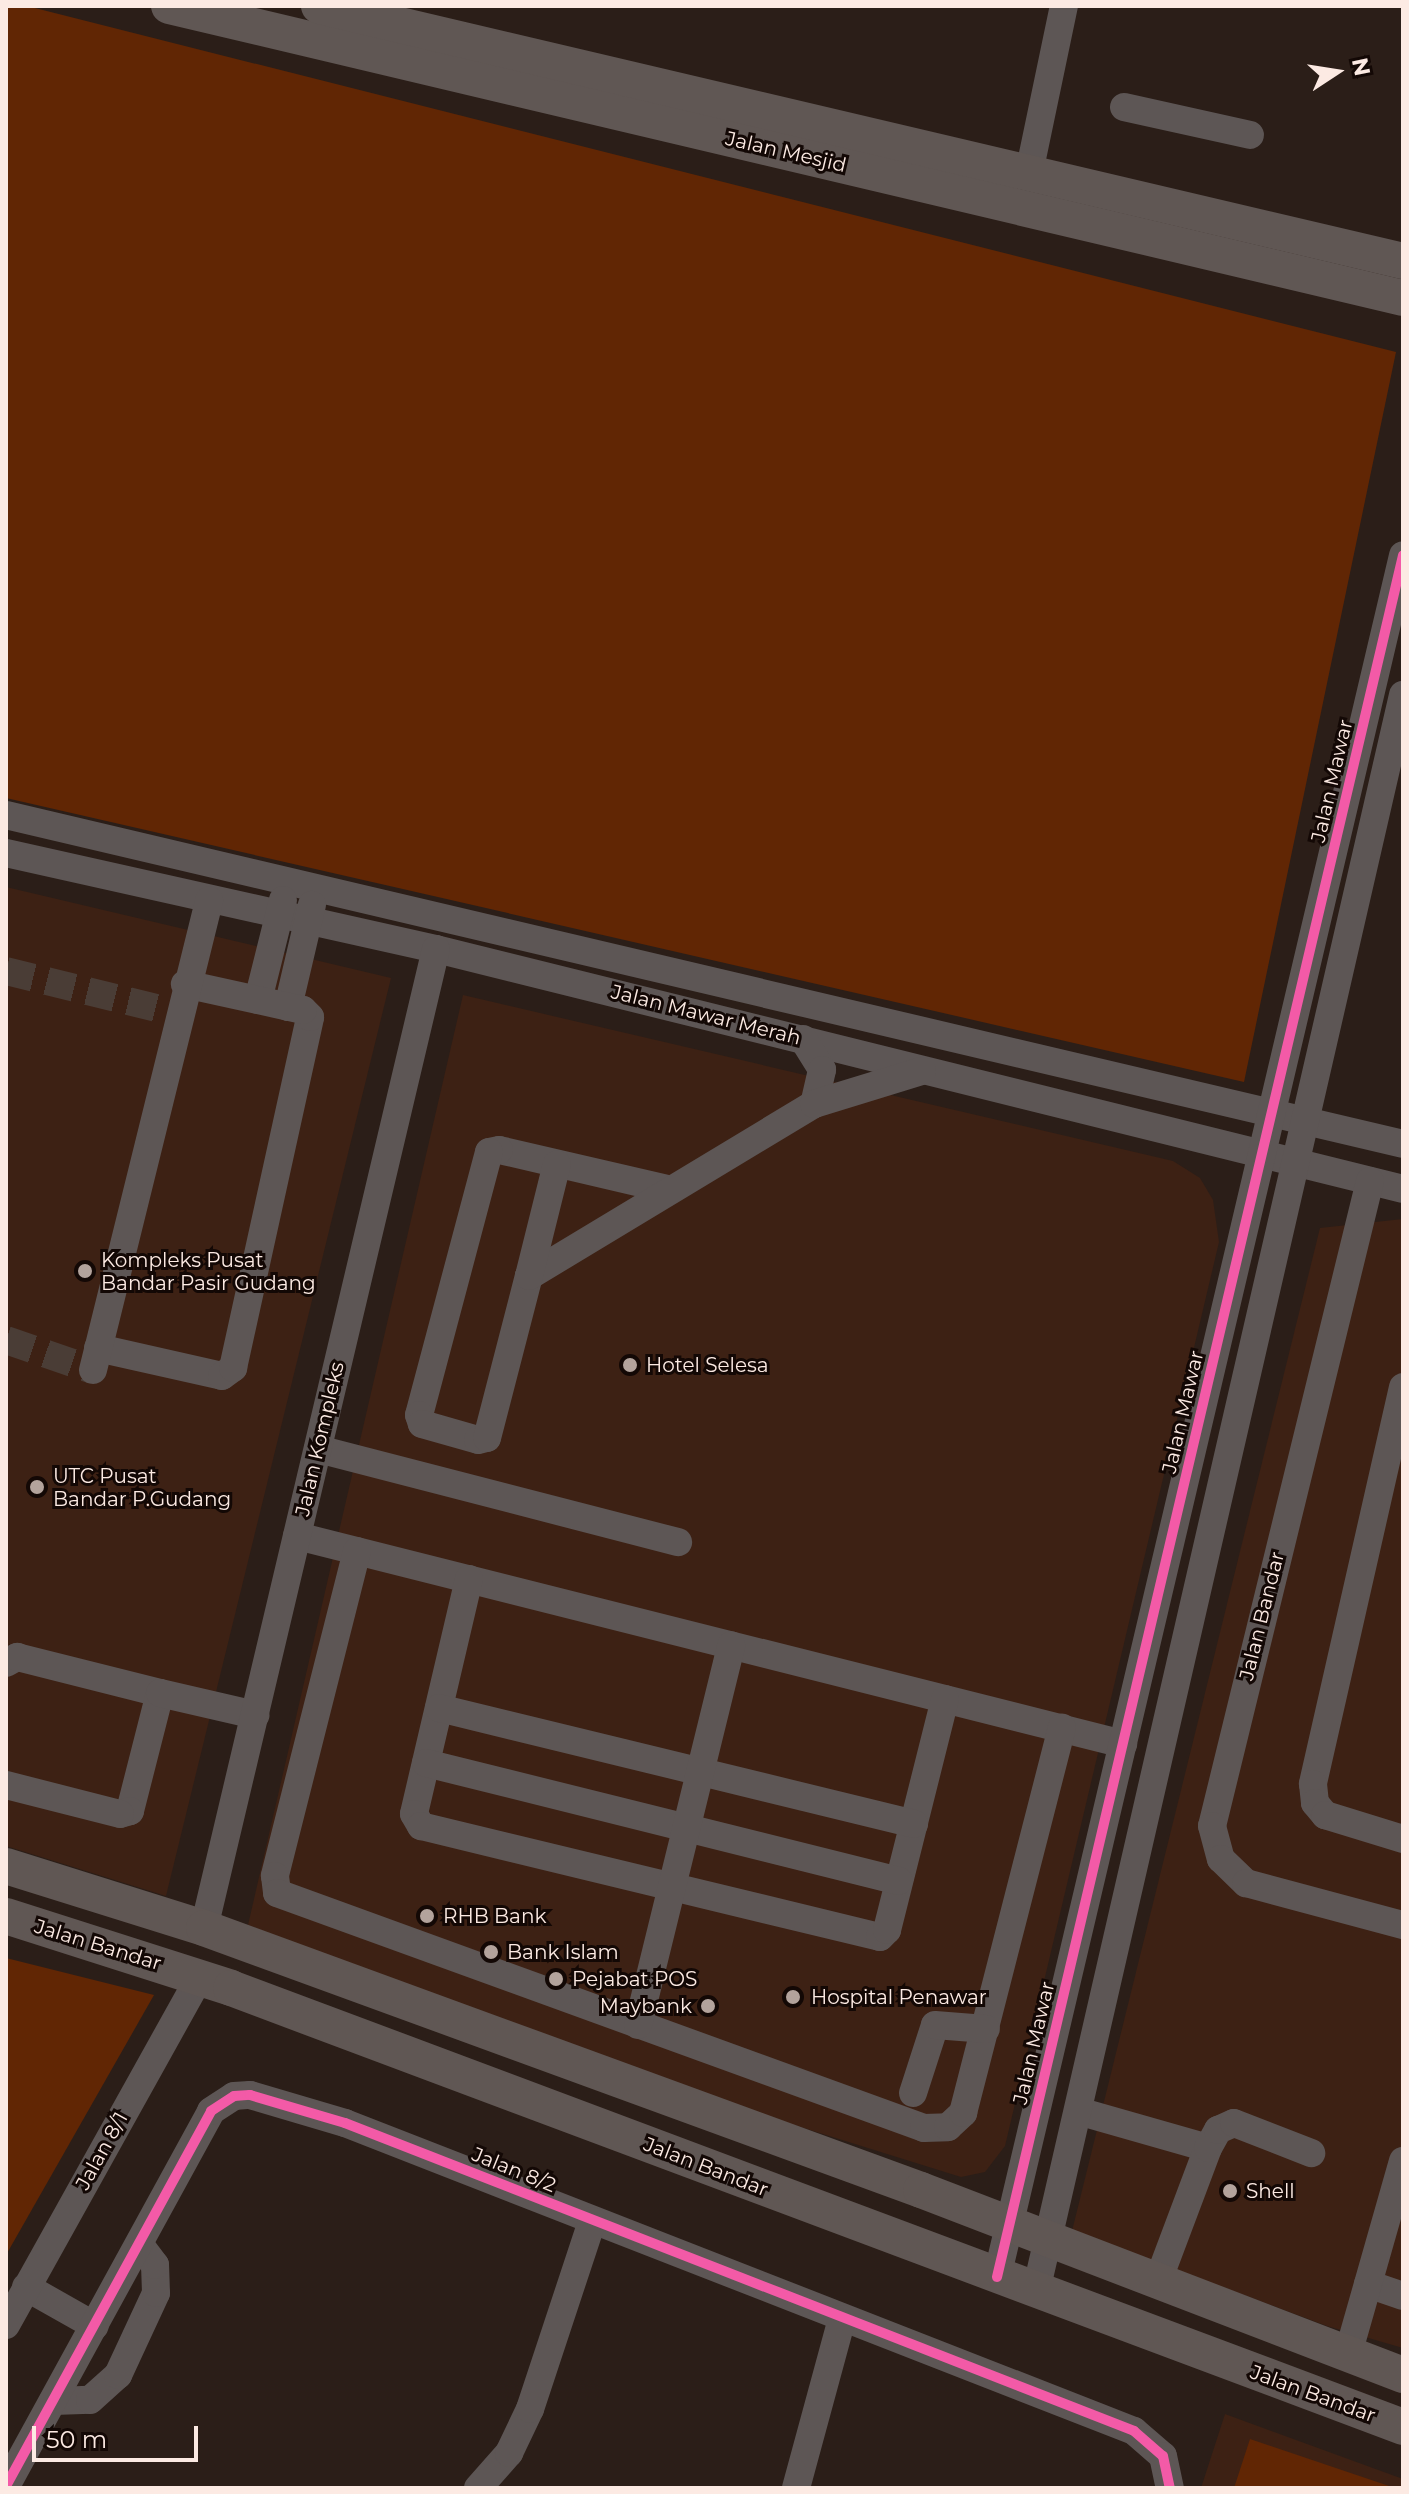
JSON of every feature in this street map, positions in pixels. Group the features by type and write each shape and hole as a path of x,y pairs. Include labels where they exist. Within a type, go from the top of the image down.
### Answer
{"main road":[{"name":"Jalan Mesjid","path":"169,6 418,33 1395,255"},
{"name":"Jalan Mesjid","path":"319,6 1403,298"},
{"path":"1350,285 1383,296 1403,312"},
{"path":"6,1866 204,1928 1009,2224 1403,2375"},
{"name":"Jalan Bandar","path":"6,1916 200,1977 1403,2427"}],"street":[{"path":"1029,173 1064,6"},
{"path":"1124,107 1250,135"},
{"name":"Jalan Mawar","path":"997,2277 1403,555"},
{"path":"1036,2291 1301,1121 1403,695"},
{"name":"Jalan Mawar Merah","path":"6,815 1403,1144"},
{"name":"Jalan Mawar Merah","path":"6,853 436,949 930,1069 1403,1189"},
{"path":"258,1000 280,915 302,885"},
{"path":"288,1007 308,922 302,885"},
{"path":"185,984 288,1007 307,1013 310,1022 231,1373 222,1376 95,1359 185,984 209,900"},
{"name":"Jalan Kompleks","path":"204,1928 436,949"},
{"path":"803,1039 822,1070 814,1104"},
{"path":"529,1276 667,1189 814,1104 930,1069"},
{"path":"557,1164 487,1438 478,1440 422,1424 419,1415 489,1152 557,1164 667,1189"},
{"name":"Jalan Bandar","path":"1370,1181 1212,1826 1221,1859 1246,1883 1402,1921"},
{"path":"1403,1387 1313,1784 1315,1803 1325,1815 1403,1839"},
{"path":"318,1449 678,1542"},
{"path":"297,1536 1123,1744"},
{"path":"357,1551 275,1876 277,1893 907,2124 936,2129 948,2127 963,2113 1062,1728"},
{"path":"469,1579 414,1814 421,1826 875,1938 887,1930 945,1699"},
{"path":"638,2025 731,1645"},
{"path":"6,1663 17,1657 255,1715"},
{"path":"6,1785 120,1814 130,1811 160,1693"},
{"path":"439,1708 914,1824"},
{"path":"426,1763 899,1881"},
{"name":"Jalan 8/1","path":"6,2325 200,1977"},
{"path":"913,2093 935,2025 986,2029"},
{"name":"Jalan 8/2","path":"6,2486 211,2111 234,2096 250,2095 345,2123 1139,2433 1163,2456 1170,2488"},
{"path":"1078,2111 1208,2148"},
{"path":"1158,2281 1208,2148 1218,2130 1234,2123 1311,2153"},
{"path":"1348,2354 1403,2161"},
{"path":"478,2488 509,2453 530,2409 592,2221"},
{"path":"53,2401 96,2398 118,2375 151,2314 158,2286 153,2261 140,2245"},
{"path":"1368,2284 1403,2296"},
{"path":"26,2287 95,2326"},
{"path":"796,2488 842,2319"}],"shaded area":[{"path":"6,6 27,6 1396,352 1244,1082 6,798"},
{"path":"6,887 391,978 166,1896 6,1846"},
{"path":"463,995 1173,1161 1200,1178 1213,1200 1219,1242 1005,2146 985,2172 961,2177 633,2075 248,1925"},
{"path":"1403,1219 1403,2348 1327,2326 1072,2231 1320,1228"},
{"path":"6,1958 154,1995 6,2255"},
{"path":"1225,2414 1403,2479 1403,2488 1201,2488"},
{"path":"1250,2439 1395,2488 1234,2488"}],"tunnel":[{"path":"6,971 177,1013"},
{"path":"6,1340 93,1370"}],"cycle path":[{"path":"997,2277 1403,555"},
{"path":"6,2486 211,2111 234,2096 250,2095 345,2123 1134,2431 1163,2456 1170,2488"}],"place":[{"name":"Kompleks Pusat Bandar Pasir Gudang","path":"85,1271"},
{"name":"Hotel Selesa","path":"630,1365"},
{"name":"UTC Pusat Bandar P.Gudang","path":"37,1487"},
{"name":"RHB Bank","path":"427,1916"},
{"name":"Bank Islam","path":"491,1952"},
{"name":"Pejabat POS","path":"556,1979"},
{"name":"Hospital Penawar","path":"793,1997"},
{"name":"Maybank","path":"708,2006"},
{"name":"Shell","path":"1230,2191"}]}
